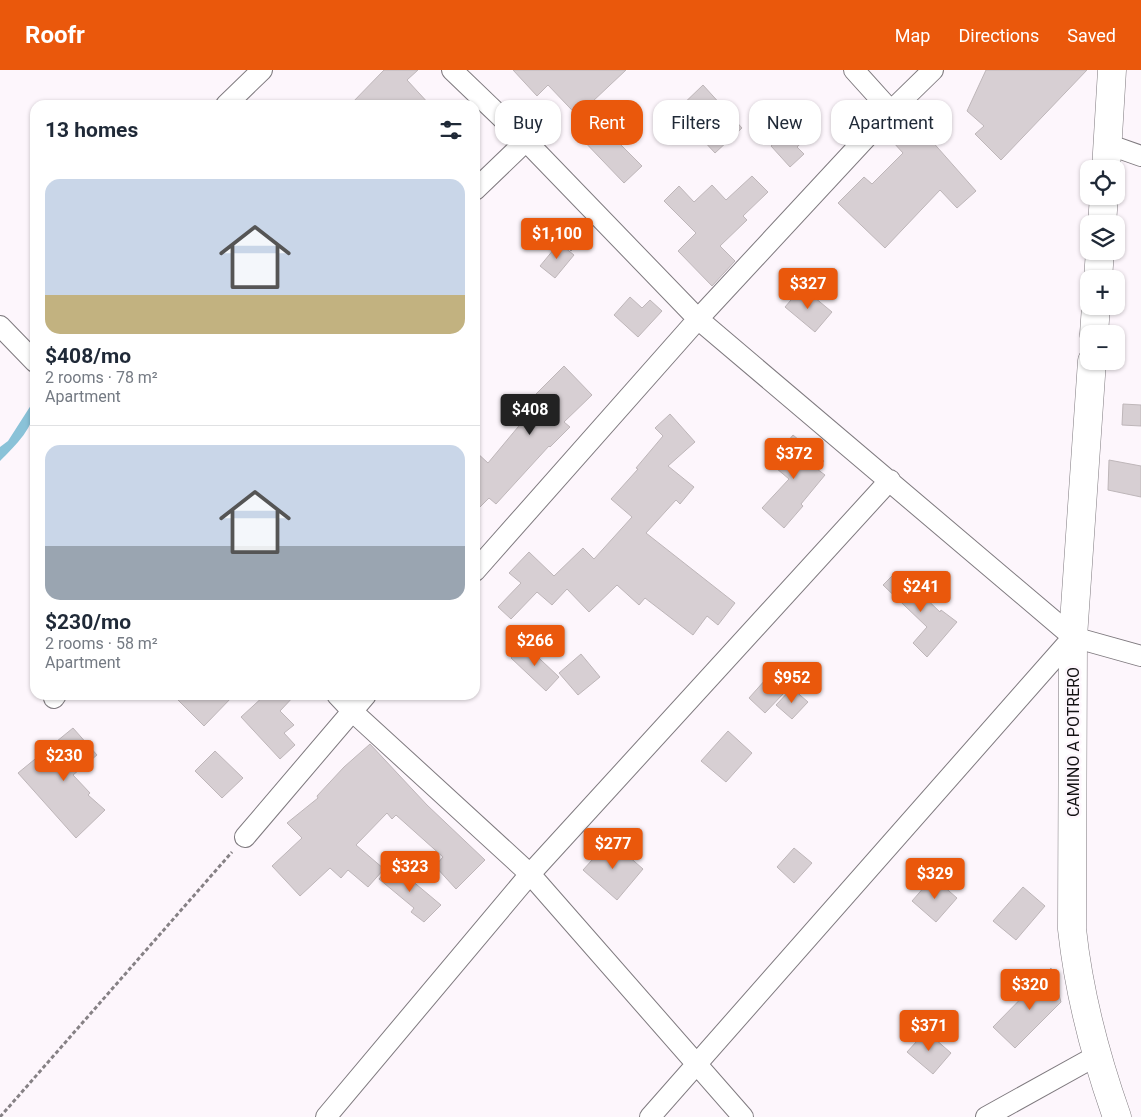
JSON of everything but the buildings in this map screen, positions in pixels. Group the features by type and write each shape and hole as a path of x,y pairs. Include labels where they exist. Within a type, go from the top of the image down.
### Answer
{"street":[{"path":"231,100 262,70"},
{"path":"452,70 495,111"},
{"path":"854,70 881,100"},
{"path":"902,100 933,70"},
{"path":"1112,70 1106,157 1141,156"},
{"path":"480,185 522,145"},
{"path":"530,145 698,319 1073,636 1141,656"},
{"path":"480,566 698,319 859,145"},
{"path":"0,326 30,357"},
{"name":"CAMINO A POTRERO","path":"1091,370 1073,636 1072,929 1077,975 1096,1056 1117,1117"},
{"path":"326,1117 530,874 890,480"},
{"path":"650,1117 1073,636"},
{"path":"342,700 530,874 743,1117"},
{"path":"246,837 362,700"},
{"path":"986,1117 1096,1056"}],"path":[{"path":"0,1117 246,837"}],"water":[{"path":"30,407 30,424 28,428 0,461 0,447 8,441"}]}
